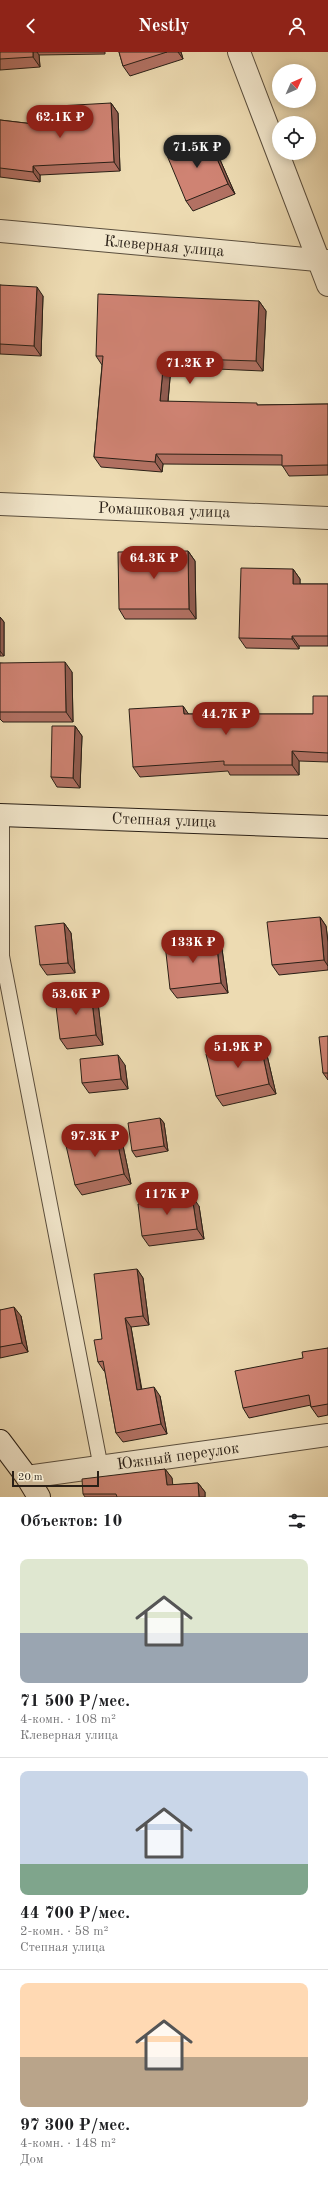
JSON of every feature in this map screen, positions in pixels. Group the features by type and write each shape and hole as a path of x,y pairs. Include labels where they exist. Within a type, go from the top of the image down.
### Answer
{"street":[{"path":"240,52 323,261 328,285"},
{"name":"Клеверная улица","path":"0,231 323,261"},
{"name":"Ромашковая улица","path":"0,504 328,518"},
{"name":"Степная улица","path":"1,815 328,827"},
{"name":"Южный переулок","path":"27,1477 101,1468 328,1435"},
{"path":"0,1441 27,1477 39,1497"}],"lane":[{"path":"1,815 2,956 101,1468"}],"building":[{"path":"0,52 33,52 33,57 0,59"},
{"path":"119,52 167,52 123,66"},
{"path":"111,103 114,162 33,166 33,172 0,168 0,120 59,127 58,106"},
{"path":"207,136 228,184 186,201 166,153"},
{"path":"0,285 37,287 34,346 0,344"},
{"path":"98,294 259,301 256,361 164,358 160,401 257,403 257,405 328,404 328,465 282,466 282,455 156,454 155,462 94,457 103,356 96,356"},
{"path":"188,551 189,609 119,609 118,552"},
{"path":"241,568 293,569 293,584 328,584 328,636 292,636 292,639 239,638"},
{"path":"65,662 66,712 0,712 0,663"},
{"path":"313,696 328,696 328,753 292,751 292,765 224,765 224,761 133,767 129,709 183,706 184,714 313,714"},
{"path":"52,726 75,726 73,778 51,777"},
{"path":"320,917 324,960 272,965 267,922"},
{"path":"64,923 68,963 40,965 35,926"},
{"path":"216,939 221,983 170,989 165,944"},
{"path":"91,993 96,1035 60,1039 55,998"},
{"path":"328,1036 328,1073 323,1073 319,1037"},
{"path":"260,1042 269,1084 216,1096 206,1054"},
{"path":"118,1055 121,1079 82,1083 80,1059"},
{"path":"160,1118 164,1146 132,1151 128,1123"},
{"path":"115,1131 124,1174 75,1185 65,1141"},
{"path":"192,1196 197,1229 142,1236 138,1204"},
{"path":"137,1269 143,1316 125,1318 137,1390 154,1387 161,1424 116,1433 103,1361 98,1362 94,1340 102,1339 94,1274"},
{"path":"14,1307 22,1343 0,1347 0,1310"},
{"path":"328,1348 328,1404 311,1407 309,1395 243,1408 235,1371 303,1358 302,1352"},
{"path":"165,1469 167,1485 198,1483 199,1497 117,1497 116,1494 83,1494 82,1479"}]}
